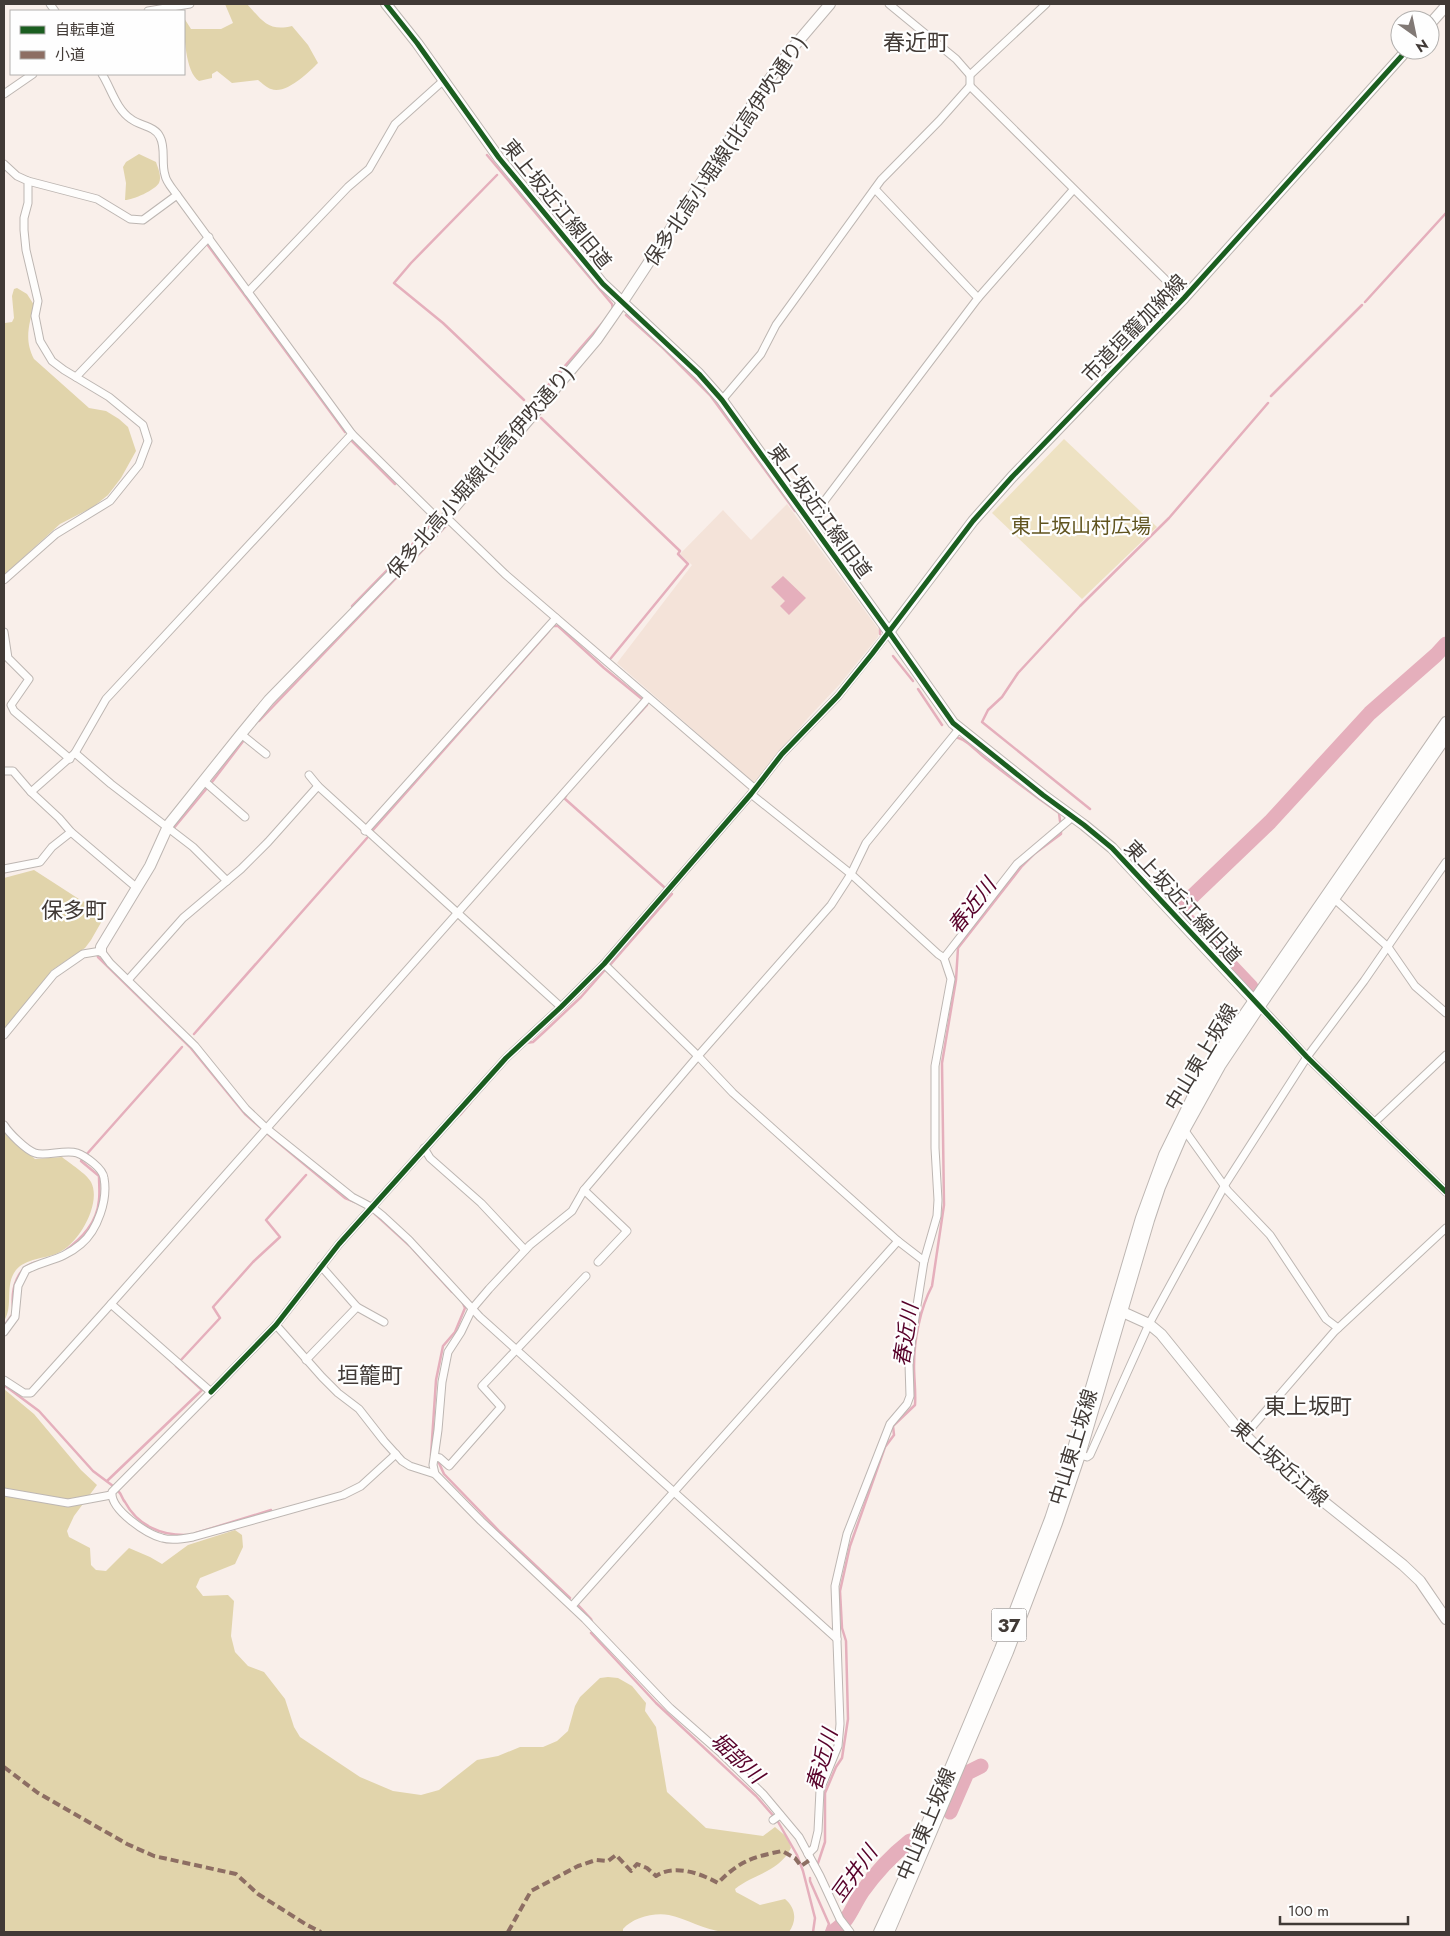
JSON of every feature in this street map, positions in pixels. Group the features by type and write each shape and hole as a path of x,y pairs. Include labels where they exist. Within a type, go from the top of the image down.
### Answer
{"street":[{"path":"154,10 190,4"},
{"name":"東上坂近江線旧道","path":"386,4 444,80 499,158 603,284 622,304 699,374 722,400 953,723 1112,848 1257,1003"},
{"name":"保多北高小堀線(北高伊吹通り)","path":"98,952 134,885 150,866 167,827 208,784 241,734 269,700 443,520 597,339 622,304 766,84 830,4"},
{"path":"722,400 760,354 776,325 875,188 970,86 970,75 956,59 889,4"},
{"path":"970,75 1046,4"},
{"name":"市道垣籠加納線","path":"889,632 986,506 1184,298 1397,60"},
{"path":"4,94 32,75"},
{"path":"103,75 125,114 159,134 164,146 162,161 165,178 352,434 443,520 753,792 851,874 944,958 951,979 935,1066 937,1216 924,1261 909,1364 910,1396 907,1404 890,1424 847,1534 835,1586 840,1724 838,1746 820,1790 818,1831 814,1848 808,1854"},
{"path":"248,292 348,187 370,169 396,124 444,80"},
{"path":"970,86 1184,298"},
{"path":"4,164 16,176 28,181 97,199 130,219 143,220 177,195"},
{"path":"4,580 56,534 110,501 139,465 148,442 147,432 138,420 109,397 52,361 40,341 35,316 38,301 26,250 24,230 28,202 28,181"},
{"path":"875,188 978,298"},
{"path":"807,519 816,512 978,298 1073,190"},
{"path":"76,377 209,237"},
{"path":"31,792 72,756 106,700 352,434"},
{"path":"365,831 556,618"},
{"path":"4,632 8,658 29,679 11,705 14,711 167,827 206,859 227,881"},
{"path":"396,1454 361,1486 343,1495 193,1537 178,1539 162,1538 142,1528 128,1518 113,1502 111,1495 115,1488 276,1325 321,1266 506,1058 604,964 753,792 782,754 838,696 889,632"},
{"path":"4,1380 24,1394 31,1393 648,698"},
{"name":"中山東上坂線","path":"889,1932 1008,1652 1051,1540 1119,1310 1181,1126 1216,1073 1257,1003 1331,896 1446,722"},
{"path":"435,1474 433,1465 442,1382 448,1352 461,1332 472,1309 525,1250 572,1211 584,1190 698,1056 826,911 851,874 866,843 959,729"},
{"path":"241,734 266,754"},
{"name":"中山東上坂線","path":"1331,896 1446,737"},
{"path":"4,770 12,770 71,832 134,885"},
{"path":"309,775 365,831 561,1007"},
{"path":"208,784 245,817"},
{"path":"128,980 183,918 227,881 268,842 318,786"},
{"path":"944,958 1017,864 1070,820 1071,816"},
{"path":"4,869 40,862 52,847 71,832"},
{"path":"1076,1453 1087,1457 1090,1455 1149,1324 1225,1186 1307,1057 1388,947 1446,862"},
{"path":"1331,896 1388,947 1415,986 1446,1012"},
{"path":"4,1035 54,974 84,954 98,952 195,1046 264,1131 352,1198 373,1208 409,1240 472,1309 837,1639"},
{"path":"604,964 733,1093 898,1241 924,1261"},
{"path":"1257,1003 1307,1057 1375,1122 1444,1182 1446,1192"},
{"path":"1375,1122 1446,1054"},
{"path":"4,1125 9,1132 36,1154 76,1153 98,1168 104,1178 103,1202 95,1227 88,1237 67,1255 26,1270 18,1286 15,1317 4,1332"},
{"path":"1181,1126 1225,1186 1270,1235 1326,1319 1338,1328"},
{"path":"425,1150 525,1250"},
{"path":"584,1190 627,1231 598,1262"},
{"path":"1245,1435 1338,1328 1446,1228"},
{"path":"572,1606 898,1241"},
{"path":"321,1266 357,1307 384,1322"},
{"path":"435,1457 440,1458 449,1466 501,1407 482,1386 586,1276"},
{"path":"111,1304 211,1392"},
{"path":"306,1360 357,1307"},
{"name":"東上坂近江線","path":"1119,1310 1149,1324 1161,1334 1233,1423 1264,1454 1403,1565 1420,1581 1446,1616"},
{"path":"276,1325 338,1393 359,1409 396,1454 410,1466 435,1474 481,1521 572,1606 670,1708 720,1752 777,1817 799,1837 840,1919 850,1932"},
{"name":"中山東上坂線","path":"879,1932 908,1870 1000,1649 1076,1453"},
{"path":"4,1492 68,1503 111,1495"}],"shaded area":[{"path":"225,4 247,4 262,20 271,26 292,26 308,45 318,63 297,82 277,90 266,87 258,80 232,83 217,71 212,74 212,78 199,81 194,76 188,61 185,42 185,20 191,29 221,29 233,23"},
{"path":"139,154 156,162 160,181 157,186 149,191 125,200 126,183 123,167 126,162"},
{"path":"17,288 27,294 34,305 28,339 34,359 89,408 106,411 128,427 136,451 121,478 108,495 93,507 60,524 4,575 4,322 12,322 14,318 12,296 14,289"},
{"path":"787,504 879,630 878,637 840,684 808,718 754,783 617,663 692,565 680,554 723,510 751,540"},
{"path":"783,576 806,598 789,615 780,606 785,601 771,587"},
{"path":"34,870 82,901 90,904 103,919 85,948 52,970 4,1031 4,878"},
{"path":"4,1132 35,1159 62,1157 89,1179 94,1191 91,1211 81,1232 74,1241 58,1253 25,1263 16,1270 10,1282 8,1309 4,1321"},
{"path":"4,1389 34,1414 81,1470 97,1485 74,1516 67,1531 69,1537 90,1548 91,1565 96,1570 106,1571 129,1548 162,1564 188,1545 235,1530 242,1535 243,1547 235,1564 200,1578 196,1587 203,1596 228,1595 234,1601 231,1636 235,1652 248,1666 264,1672 285,1699 294,1727 300,1737 360,1777 393,1791 421,1795 439,1790 477,1760 498,1756 520,1747 543,1747 557,1741 568,1731 575,1706 580,1697 600,1678 618,1678 632,1686 646,1703 645,1711 656,1727 667,1792 706,1828 763,1836 775,1827 788,1838 791,1848 780,1863 735,1889 736,1892 760,1905 785,1899 793,1910 792,1928 789,1932 724,1932 663,1914 650,1915 638,1919 627,1925 623,1932 4,1932"}],"green space":[{"name":"東上坂山村広場","path":"1064,439 1157,527 1082,599 992,513"}],"waterway":[{"path":"487,155 612,304 613,309"},
{"path":"497,175 411,263 394,283 443,323 524,400"},
{"path":"1365,302 1446,213"},
{"path":"207,244 345,432"},
{"path":"1271,396 1362,305"},
{"path":"626,315 663,348 710,395 795,511"},
{"path":"450,503 504,436 604,321"},
{"path":"1090,809 982,722 988,710 1002,697 1018,673 1080,606 1169,518 1268,403"},
{"path":"541,418 680,551 678,554 688,564 611,658"},
{"path":"351,440 395,484"},
{"path":"352,606 432,524"},
{"path":"259,721 446,526"},
{"path":"552,626 558,626 604,668 642,699"},
{"name":"春近川","path":"880,626 880,634"},
{"path":"373,830 549,631"},
{"path":"1251,987 1178,910 1270,822 1370,713 1446,644"},
{"name":"春近川","path":"893,656 913,681"},
{"name":"春近川","path":"918,689 942,725"},
{"path":"614,741 647,705"},
{"name":"春近川","path":"954,737 968,743 985,758 1059,813 1060,821"},
{"path":"173,829 244,740"},
{"path":"566,796 564,798 664,887"},
{"name":"春近川","path":"818,1863 825,1842 825,1793 842,1758 848,1719 846,1641 842,1628 840,1591 850,1546 885,1447 894,1435 893,1426 915,1405 915,1346 921,1315 932,1286 944,1205 942,1063 956,980 958,948 1022,866 1034,854 1061,834 1061,830"},
{"path":"194,1034 367,838"},
{"path":"610,965 672,894"},
{"path":"97,952 98,957 190,1047 245,1114 345,1198 355,1202"},
{"path":"526,1043 533,1042 545,1031 581,997 604,971"},
{"path":"86,1155 182,1047"},
{"path":"460,1115 471,1102"},
{"path":"65,1251 88,1229 98,1208 99,1176 82,1160"},
{"path":"181,1360 220,1318 213,1307 253,1262 280,1237 266,1220 306,1175"},
{"path":"375,1214 410,1246 452,1292"},
{"path":"13,1307 14,1286 20,1273 30,1264 37,1262"},
{"path":"431,1455 436,1380 443,1346 455,1332 465,1308 462,1301"},
{"path":"4,1326 12,1315"},
{"path":"107,1481 202,1390 177,1365"},
{"path":"4,1385 39,1411 93,1471 113,1486"},
{"path":"439,1463 444,1474 500,1532 570,1598"},
{"path":"119,1492 130,1510 152,1528 169,1534 188,1535"},
{"path":"196,1533 271,1510"},
{"name":"堀部川","path":"578,1605 592,1622"},
{"name":"堀部川","path":"591,1633 656,1703 756,1796 777,1820 797,1855 803,1871 815,1918 813,1932"},
{"name":"豆井川","path":"950,1812 967,1773 981,1766"},
{"name":"豆井川","path":"833,1932 847,1918 862,1892 878,1871 910,1841"},
{"name":"春近川","path":"810,1878 829,1924 826,1932"}],"marked path":[{"path":"4,1767 38,1793 127,1844 154,1856 236,1874 258,1894 321,1932"},
{"path":"508,1932 531,1891 578,1866 596,1860 608,1861 616,1855 631,1871 637,1864 647,1868 656,1876 663,1872 679,1870 695,1873 718,1883 740,1865 763,1855 782,1851 795,1858 801,1866 811,1859"}],"cycle path":[{"path":"386,4 417,43 499,158 603,284 699,374 722,400 953,723 1112,848 1307,1057 1446,1192"},
{"path":"211,1392 276,1325 339,1244 506,1058 604,964 751,794 782,754 838,696 973,521 1012,477 1184,298 1398,60"}],"district":[{"name":"春近町","path":"916,42"},
{"name":"保多町","path":"74,910"},
{"name":"垣籠町","path":"370,1375"},
{"name":"東上坂町","path":"1308,1406"}]}
